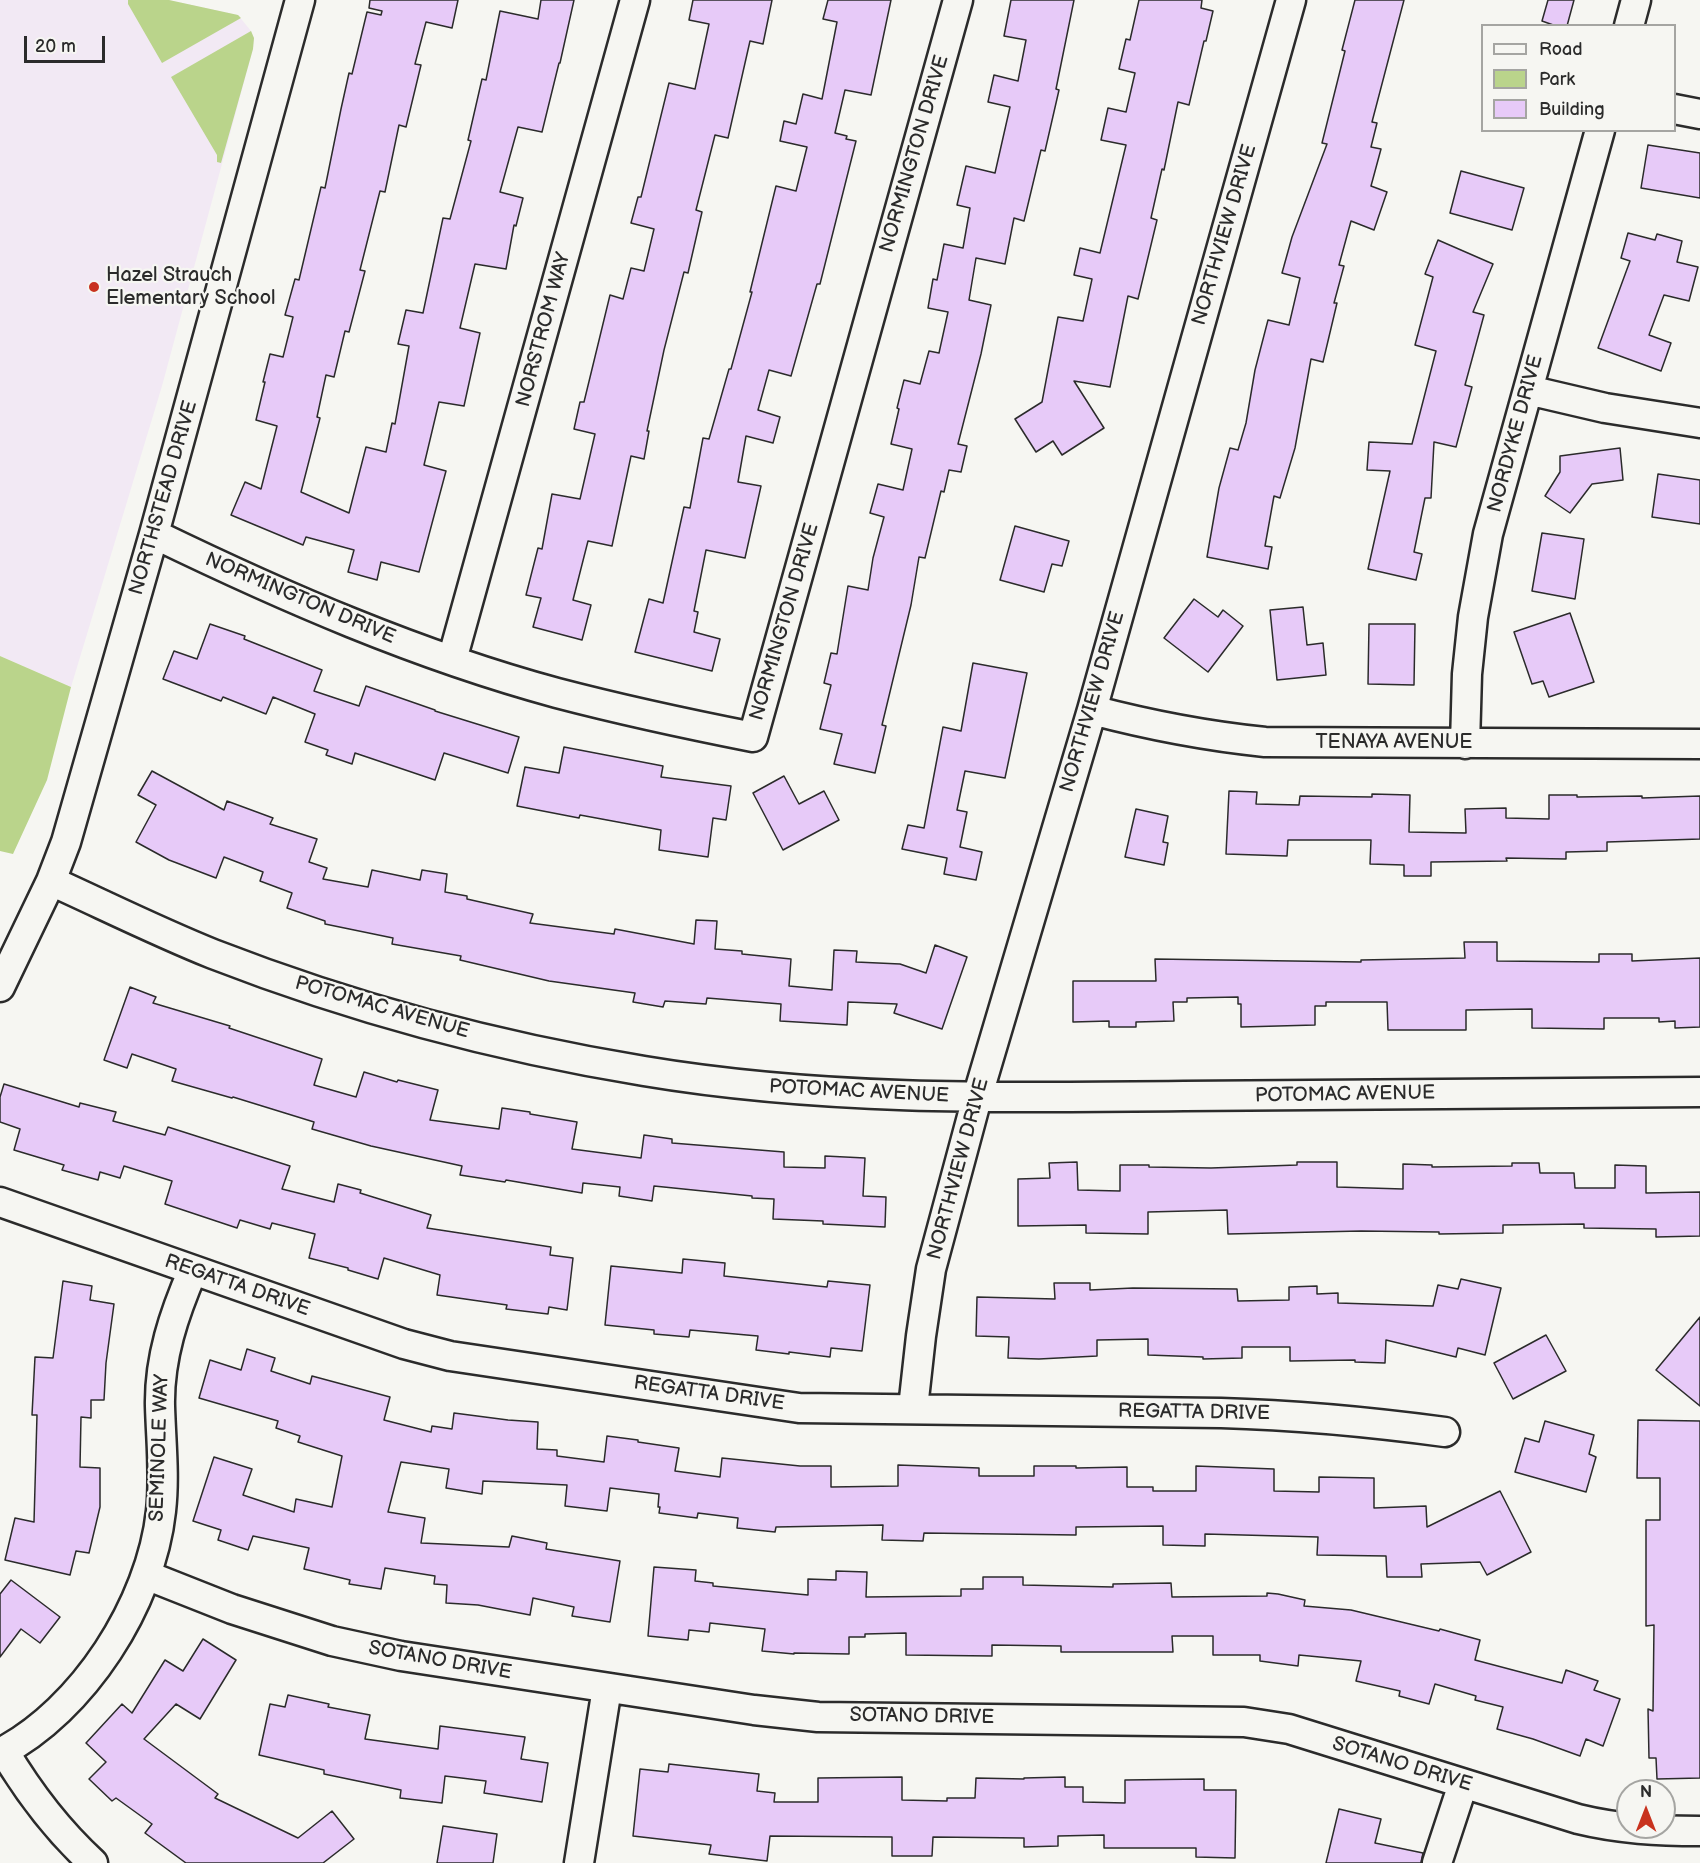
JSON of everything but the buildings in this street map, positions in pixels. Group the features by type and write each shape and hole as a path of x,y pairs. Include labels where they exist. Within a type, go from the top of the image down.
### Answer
{"street":[{"name":"NORTHSTEAD DRIVE","path":"0,987 51,881 66,842 154,534 300,0"},
{"name":"NORSTROM WAY","path":"452,660 635,0"},
{"name":"NORMINGTON DRIVE","path":"154,534 274,591 352,624 452,660 555,692 660,718 753,737 958,0"},
{"name":"NORTHVIEW DRIVE","path":"913,1408 931,1269 978,1098 1092,710 1291,0"},
{"path":"1630,24 1636,0"},
{"path":"1676,109 1700,114"},
{"name":"NORDYKE DRIVE","path":"1465,744 1467,674 1473,617 1488,534 1599,132"},
{"path":"1528,390 1605,408 1700,423"},
{"name":"TENAYA AVENUE","path":"1092,710 1142,723 1216,737 1255,741 1700,744"},
{"name":"POTOMAC AVENUE","path":"51,881 210,952 316,991 424,1023 534,1050 645,1071 758,1087 978,1098 1700,1092"},
{"name":"REGATTA DRIVE","path":"0,1202 404,1344 450,1356 799,1408 1290,1415 1368,1421 1445,1432"},
{"name":"SEMINOLE WAY","path":"2,1752 39,1727 64,1704 102,1661 126,1622 146,1575 161,1512 164,1466 160,1405 162,1368 169,1331 194,1270"},
{"name":"SOTANO DRIVE","path":"146,1575 232,1609 332,1641 401,1656 754,1710 818,1717 1244,1722 1289,1730 1569,1817 1608,1826 1647,1831 1700,1831"},
{"path":"579,1863 607,1688"},
{"path":"2,1752 45,1813 71,1844 93,1863"},
{"path":"1437,1863 1463,1784"}],"shaded area":[{"name":"Hazel Strauch Elementary School","path":"0,0 169,0 238,15 254,38 253,49 162,386 71,687 0,656"}],"green space":[{"path":"128,0 169,0 238,15 241,18 162,63 128,4"},
{"path":"251,31 254,38 253,49 221,163 217,162 217,155 171,77"},
{"path":"0,656 71,687 47,780 13,854 0,851"}],"place":[{"name":"Hazel Strauch Elementary School","path":"94,287"}]}
